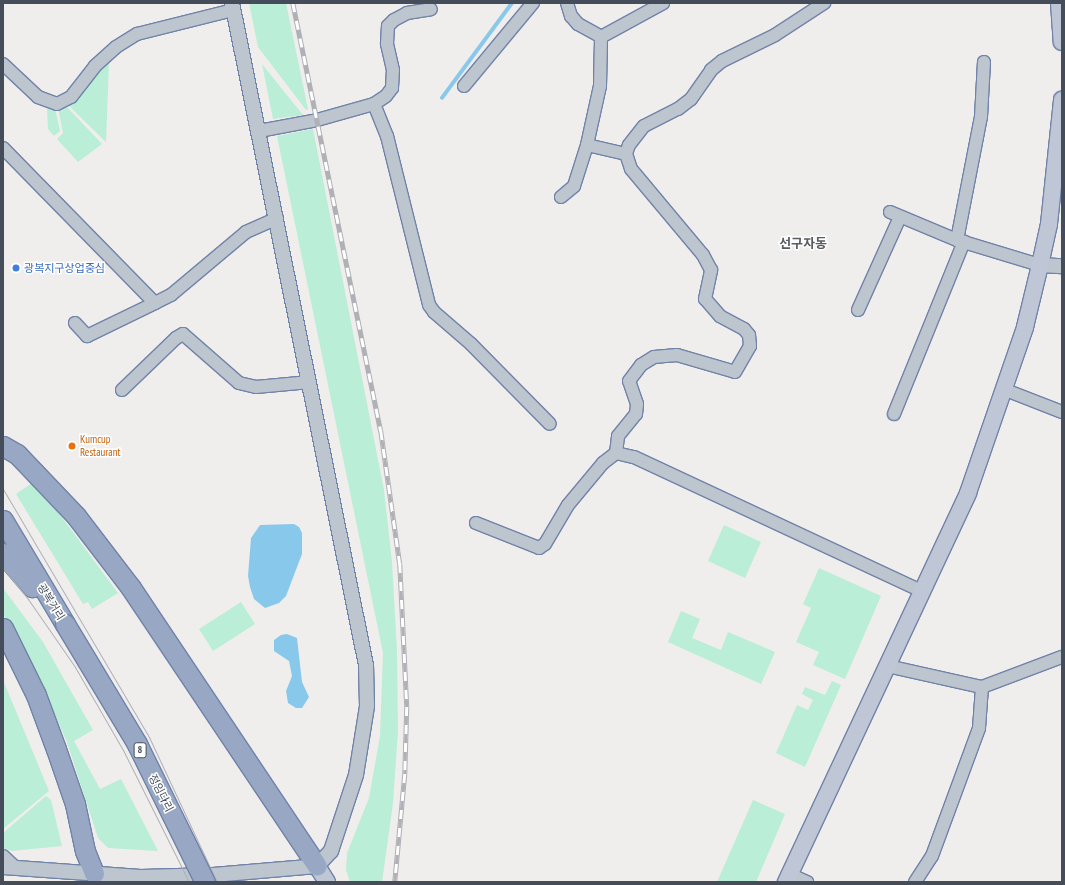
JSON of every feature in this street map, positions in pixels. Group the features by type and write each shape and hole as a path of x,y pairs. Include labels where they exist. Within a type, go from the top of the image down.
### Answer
{"highway":[{"path":"3,446 17,454 76,516 131,588 317,866"},
{"name":"광복거리","path":"3,520 65,624"},
{"name":"광복거리","path":"3,554 65,624"},
{"name":"정임다리","path":"65,624 136,744 205,882"},
{"path":"3,628 36,695 56,749 75,804 85,851 94,874"}],"main road":[{"path":"1059,3 1062,42"},
{"path":"788,878 968,494 1025,327 1040,265 1049,224 1062,100"},
{"path":"317,866 327,882"}],"street":[{"path":"464,86 533,3"},
{"path":"567,3 571,16 578,24 601,37"},
{"path":"601,37 662,3"},
{"path":"476,523 539,548 545,544 568,505 603,463 616,453 618,436 636,414 637,404 630,381 641,365 654,357 677,355 735,372 750,346 749,335 744,329 720,316 705,299 712,270 703,255 632,170 626,154 637,132 660,116 678,109 691,99 711,70 722,61 775,36 817,5"},
{"path":"3,64 38,97 57,104 71,97 95,66 116,47 137,34 233,6 366,665 367,706 363,744 345,810 331,851 317,866 213,875 141,877 9,867 3,856"},
{"path":"259,131 317,120 374,104 392,88 393,70 387,44 388,26 394,20 407,14 431,9"},
{"path":"561,197 574,186 587,146 600,86 601,37"},
{"path":"894,414 960,241 980,117 984,62"},
{"path":"374,104 387,136 429,305 434,312 472,344 550,424"},
{"path":"587,146 626,154"},
{"path":"3,148 155,303"},
{"path":"858,310 895,215 960,241 1040,265 1062,266"},
{"path":"75,323 87,336 171,295 246,232 276,218"},
{"path":"122,390 176,338 184,334 239,383 256,387 310,382"},
{"path":"1004,389 1062,412"},
{"path":"616,453 634,457 922,591"},
{"path":"887,666 982,687 1062,657"},
{"path":"915,882 932,856 979,728 982,687"},
{"path":"788,878 807,882"}],"green space":[{"path":"249,3 286,3 308,109 306,110 258,47"},
{"path":"109,62 106,142 68,105"},
{"path":"262,64 303,115 273,119"},
{"path":"47,106 55,108 60,131 54,136 48,129"},
{"path":"67,107 102,144 78,162 57,139 63,133 58,108"},
{"path":"313,129 384,490 392,562 397,651 398,731 393,803 382,882 350,882 346,870 347,853 369,798 380,736 383,653 277,136"},
{"path":"35,481 118,593 92,609 88,602 83,604 16,494"},
{"path":"724,525 761,542 745,578 708,561"},
{"path":"819,568 881,596 845,679 813,665 819,652 796,642 811,608 803,604"},
{"path":"3,588 43,642 93,730 74,741 100,789 121,779 158,851 108,848 98,838 67,742 28,655 3,614"},
{"path":"241,602 255,624 213,651 199,629"},
{"path":"681,611 700,619 692,638 721,650 728,632 775,652 761,684 668,642"},
{"path":"3,680 49,791 3,829"},
{"path":"832,681 841,685 805,767 776,753 797,705 808,710 813,700 802,694 805,687 825,695"},
{"path":"46,796 51,800 62,846 12,851 3,848 3,833"},
{"path":"753,800 785,814 756,882 717,882"}],"water":[{"path":"294,524 299,527 302,533 302,554 286,596 279,603 265,608 254,599 250,587 248,576 251,538 260,525"},
{"path":"287,634 297,638 302,682 309,697 302,708 296,708 288,703 286,691 292,676 289,661 274,651 274,640 281,635"}],"waterway":[{"path":"442,98 512,3"}],"tram line":[{"path":"3,489 149,737 217,882"},
{"path":"3,568 28,599 75,667 124,752 189,882"}],"railway":[{"path":"293,3 381,431 400,564 407,707 405,774 395,882"}],"place":[{"name":"광복지구상업중심","path":"16,268"},
{"name":"Kumcup Restaurant","path":"72,446"}],"district":[{"name":"선구자동","path":"803,244"}]}
